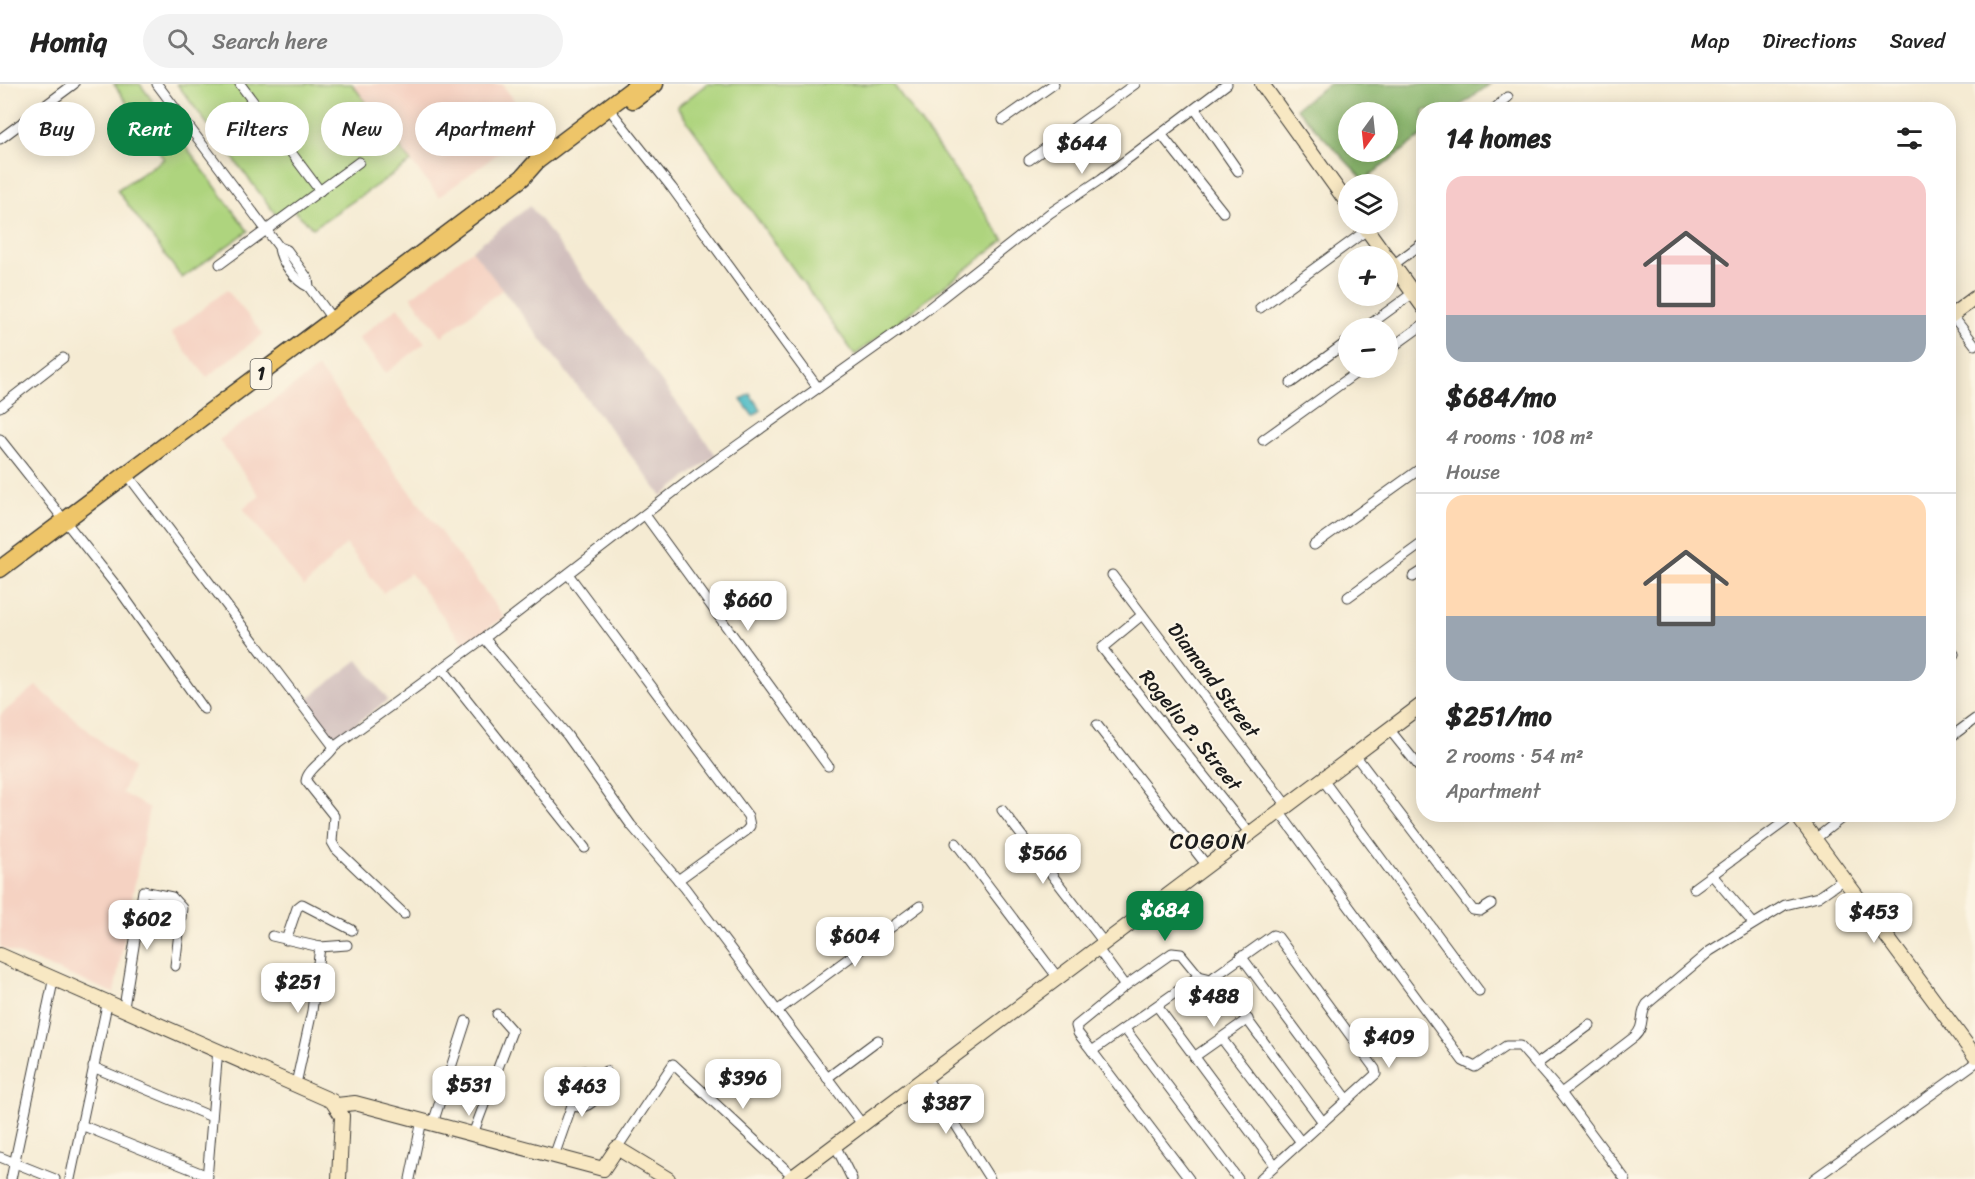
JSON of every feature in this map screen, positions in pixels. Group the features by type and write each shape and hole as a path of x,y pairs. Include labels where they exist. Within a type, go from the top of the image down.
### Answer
{"highway":[{"name":"1","path":"0,569 522,178 537,161 638,89 655,84"},
{"name":"1","path":"522,178 544,168 614,115 638,89"}],"street":[{"path":"0,139 74,84"},
{"path":"157,84 267,230 279,247 280,255 308,279 309,287 333,320"},
{"path":"240,84 320,191"},
{"path":"1003,120 1054,84"},
{"path":"1029,160 1135,84"},
{"path":"404,914 336,849 332,842 334,816 306,781 306,776 325,760 334,747 484,638 697,474 915,319 1050,213 1227,84"},
{"path":"1262,84 1338,190"},
{"path":"1502,102 1508,97"},
{"path":"1195,109 1238,171"},
{"path":"614,115 672,188 818,388"},
{"path":"1161,134 1223,212"},
{"path":"220,264 359,162"},
{"path":"1260,308 1355,234"},
{"path":"1398,255 1416,246"},
{"path":"1398,272 1416,297"},
{"path":"1379,318 1413,293"},
{"path":"1956,312 1975,298"},
{"path":"1956,323 1975,345"},
{"path":"1398,343 1416,330"},
{"path":"1291,383 1338,348"},
{"path":"0,407 63,358"},
{"path":"1263,440 1349,378"},
{"path":"0,439 118,588 204,709"},
{"path":"1314,545 1416,472"},
{"path":"127,474 334,747"},
{"path":"645,515 828,766"},
{"path":"1348,597 1416,548"},
{"path":"568,573 748,816 750,826 746,831 678,880"},
{"name":"Diamond Street","path":"1112,575 1463,1060 1475,1067 1506,1046 1515,1044 1525,1050 1538,1064"},
{"name":"Rogelio P. Street","path":"1143,615 1102,648 1251,835"},
{"path":"484,638 567,735 637,834 678,880 862,1124"},
{"path":"442,668 585,848"},
{"path":"0,954 218,1049 337,1105 355,1103 428,1122 554,1156 601,1174 673,1064 793,1178 925,1076 1416,710"},
{"path":"1956,733 1975,719"},
{"path":"1096,725 1208,867"},
{"path":"1389,729 1416,763"},
{"path":"1355,755 1473,910 1480,911 1491,904"},
{"path":"1323,780 1479,991"},
{"path":"1002,810 1102,946 1125,986"},
{"path":"1694,888 1785,822"},
{"path":"1802,822 1975,1056"},
{"path":"1815,839 1837,822"},
{"path":"956,843 1058,978"},
{"path":"1712,874 1753,923"},
{"path":"1561,1093 1639,1033 1644,1021 1644,1008 1666,986 1710,951 1753,923 1790,903 1818,897 1844,879"},
{"path":"124,1007 143,891 172,897 182,908 174,966"},
{"path":"286,940 297,908 302,903 352,930"},
{"path":"777,1011 920,906"},
{"path":"272,936 320,947 347,945"},
{"path":"1189,1179 1078,1033 1077,1023 1125,986 1175,952 1181,954 1199,976 1208,979 1269,936 1278,937 1375,1069 1373,1079 1260,1179"},
{"path":"296,1084 312,1011 320,947"},
{"path":"1241,956 1348,1100"},
{"path":"1092,1052 1199,976"},
{"path":"1215,976 1323,1122"},
{"path":"10,1179 54,977"},
{"path":"70,1179 108,1000"},
{"path":"1157,1006 1275,1165"},
{"path":"473,1134 512,1031 497,1014"},
{"path":"1194,1057 1248,1019"},
{"path":"410,1179 428,1122 466,1022"},
{"path":"1590,1026 1538,1064 1625,1179"},
{"path":"1125,1029 1238,1179"},
{"path":"1222,1039 1301,1142"},
{"path":"827,1078 878,1040"},
{"path":"81,1125 207,1177 218,1049"},
{"path":"1814,1179 1975,1063"},
{"path":"93,1067 212,1117"},
{"path":"554,1156 584,1071"},
{"path":"572,1106 586,1108 591,1105 599,1093 606,1071"},
{"path":"925,1076 990,1179"},
{"path":"337,1105 342,1123 339,1179"},
{"path":"835,1145 852,1179"},
{"path":"617,1148 668,1179"},
{"path":"0,1156 55,1179"}],"shaded area":[{"path":"350,84 502,84 515,102 415,102 415,156 495,156 439,197 403,151 403,102 364,102"},
{"path":"530,206 716,455 662,496 472,250"},
{"path":"472,250 503,289 442,336 411,297"},
{"path":"227,290 263,334 207,377 171,333"},
{"path":"398,307 425,343 386,373 358,338"},
{"path":"318,368 504,617 465,645 410,573 383,593 346,544 304,587 243,508 260,496 219,440"},
{"path":"358,660 388,700 333,741 303,702"},
{"path":"36,686 132,768 122,793 149,808 114,993 0,947 0,715"}],"green space":[{"path":"114,84 140,84 153,102 126,102"},
{"path":"177,84 352,84 366,102 321,102 321,156 403,156 403,151 411,162 313,228 290,207 277,216 232,156 309,156 309,102 205,102 205,121 193,102"},
{"path":"707,84 893,84 1004,240 855,355 677,107"},
{"path":"1329,84 1490,84 1466,102 1416,102 1416,140 1398,154 1398,102 1338,102 1338,152 1296,108"},
{"path":"162,156 193,156 248,231 182,278 117,190 164,159"},
{"path":"1347,162 1388,162 1372,174 1358,174"}],"water":[{"path":"750,394 761,410 753,416 741,400"}],"district":[{"name":"COGON","path":"1209,841"}]}
